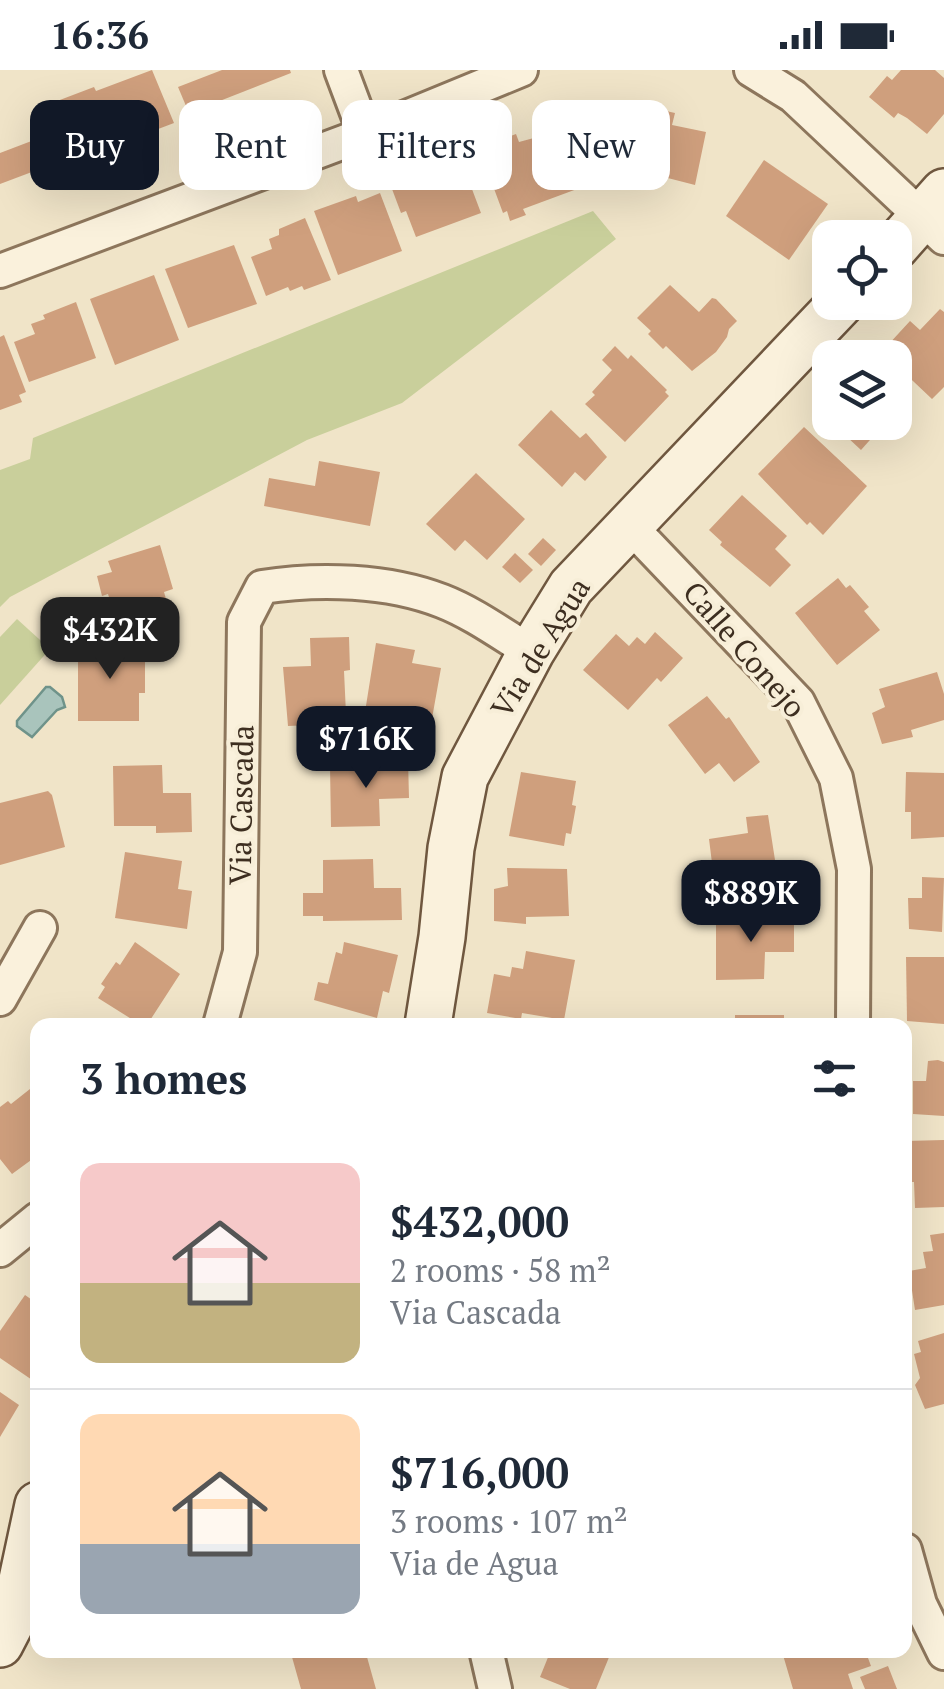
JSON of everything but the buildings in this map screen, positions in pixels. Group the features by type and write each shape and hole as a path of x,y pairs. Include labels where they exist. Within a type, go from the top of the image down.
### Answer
{"street":[{"path":"341,70 352,100"},
{"path":"448,100 521,70"},
{"path":"751,70 792,96 926,223"},
{"path":"0,271 342,143"},
{"name":"Via de Agua","path":"429,1018 451,848 465,776 532,652 571,588 825,320"},
{"name":"Calle Conejo","path":"630,526 798,702 836,778 854,869 853,1018"},
{"name":"Via Cascada","path":"222,1018 240,952 244,622 262,588 287,583 374,584 442,601 532,652"},
{"path":"0,999 40,928"},
{"path":"0,1250 30,1225"},
{"path":"0,1644 14,1617 30,1542"},
{"path":"912,1575 920,1604 944,1653"},
{"path":"486,1658 494,1689"}],"green space":[{"path":"593,211 616,239 402,403 307,440 10,597 0,607 0,470 30,459 33,438"},
{"path":"17,619 50,649 0,705 0,637"}],"water":[{"path":"46,687 62,697 65,707 57,710 32,737 17,726 17,721"}]}
